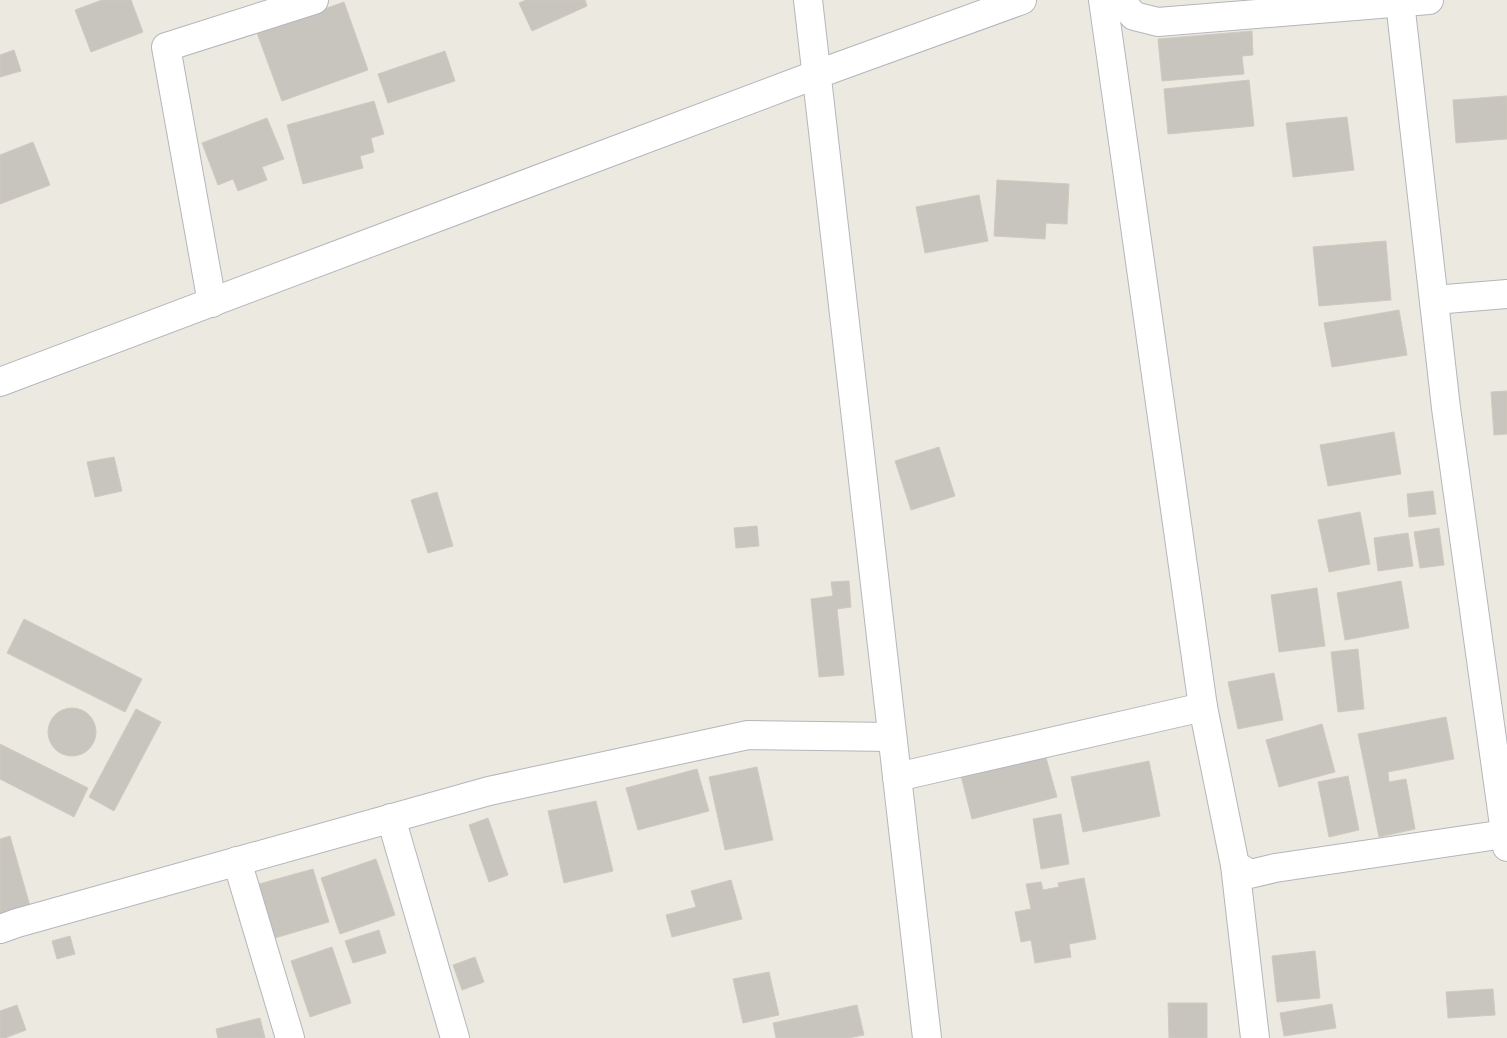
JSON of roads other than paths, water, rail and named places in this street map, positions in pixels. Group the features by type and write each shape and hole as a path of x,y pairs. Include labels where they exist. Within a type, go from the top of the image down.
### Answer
{"street":[{"path":"212,303 166,47 314,0"},
{"path":"808,0 927,1038"},
{"path":"0,382 816,75 1022,0"},
{"path":"1103,0 1203,707 1235,865 1255,1038"},
{"path":"1120,0 1134,16 1158,22 1429,0"},
{"path":"1235,865 1250,874 1284,866 1506,841 1446,408 1400,2"},
{"path":"1434,300 1507,294"},
{"path":"897,777 1203,707"},
{"path":"0,929 489,790 748,735 892,737"},
{"path":"391,818 455,1038"},
{"path":"237,862 290,1038"}]}
